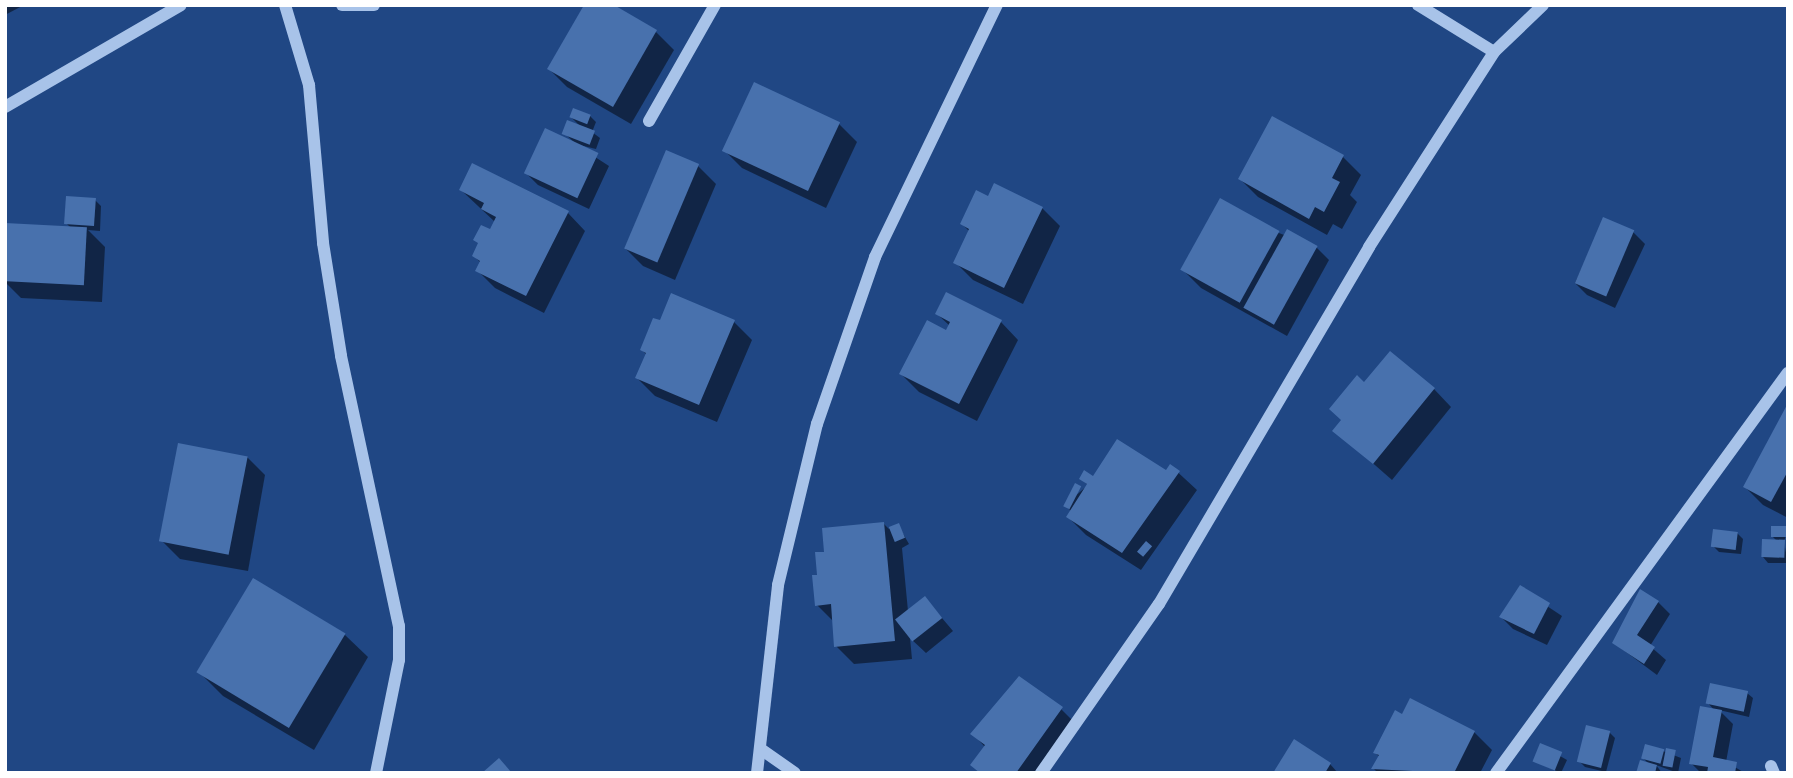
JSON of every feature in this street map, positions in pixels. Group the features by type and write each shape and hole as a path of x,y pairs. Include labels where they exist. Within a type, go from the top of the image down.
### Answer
{"street":[{"path":"5,107 181,5"},
{"path":"285,5 309,85 323,243 339,343 399,626 400,660 376,773"},
{"path":"342,5 374,5"},
{"path":"649,121 715,5"},
{"path":"757,773 762,750 778,585 817,424 875,257 997,5"},
{"path":"1418,5 1494,52"},
{"path":"1041,773 1159,604 1369,247 1494,52 1543,5"},
{"path":"1496,773 1788,373"},
{"path":"762,750 795,773"}],"building":[{"path":"584,5 614,5 657,30 613,107 547,69"},
{"path":"754,82 840,122 808,191 722,151"},
{"path":"573,108 591,115 587,124 569,117"},
{"path":"1272,116 1344,155 1332,178 1340,182 1324,212 1315,207 1309,219 1238,179"},
{"path":"567,120 595,131 590,145 562,134"},
{"path":"545,128 598,153 577,198 524,173"},
{"path":"666,150 699,164 657,263 624,248"},
{"path":"472,163 569,211 526,296 475,271 480,261 472,256 478,243 473,240 481,225 490,229 496,217 481,209 484,203 459,190"},
{"path":"994,183 1043,207 1004,288 953,263 969,229 960,224 976,190 988,196"},
{"path":"66,196 96,198 94,226 64,224"},
{"path":"1220,198 1279,231 1240,303 1180,270"},
{"path":"1603,217 1634,230 1606,297 1575,283"},
{"path":"5,223 87,227 84,285 5,281"},
{"path":"1287,229 1318,246 1274,325 1243,308"},
{"path":"946,292 1002,320 959,404 899,374 927,320 946,330 950,322 935,314"},
{"path":"671,293 735,320 699,405 635,378 646,353 640,350 653,318 660,320"},
{"path":"1390,351 1435,388 1373,464 1332,431 1341,420 1329,409 1357,375 1364,382"},
{"path":"1788,403 1788,471 1771,502 1743,487"},
{"path":"1117,439 1166,470 1170,464 1180,471 1122,553 1066,517 1087,484 1079,479 1084,470 1093,476"},
{"path":"178,443 248,457 229,555 159,541"},
{"path":"1075,483 1081,486 1069,509 1063,506"},
{"path":"884,522 895,641 834,647 831,604 815,606 812,575 817,575 815,552 824,552 822,528"},
{"path":"899,523 905,538 895,542 889,527"},
{"path":"1771,526 1788,526 1788,537 1771,537"},
{"path":"1713,529 1738,532 1736,550 1711,547"},
{"path":"1762,539 1785,540 1784,558 1761,557"},
{"path":"1146,541 1152,546 1143,557 1137,552"},
{"path":"253,578 346,634 289,728 196,672"},
{"path":"1520,585 1550,603 1534,634 1499,617"},
{"path":"1640,589 1659,601 1637,635 1655,647 1644,664 1612,643"},
{"path":"925,596 942,618 912,641 895,619"},
{"path":"1019,676 1063,707 1016,773 980,773 970,765 985,745 970,734"},
{"path":"1710,683 1748,691 1744,712 1706,704"},
{"path":"1410,698 1475,731 1454,773 1371,769 1379,755 1373,753 1395,710 1402,714"},
{"path":"1700,706 1722,710 1713,757 1737,762 1735,773 1707,773 1708,767 1689,764"},
{"path":"1586,725 1610,731 1601,768 1577,762"},
{"path":"1294,739 1331,763 1325,773 1273,773"},
{"path":"1540,743 1562,752 1555,771 1533,762"},
{"path":"1645,744 1664,749 1660,764 1641,758"},
{"path":"1666,748 1676,750 1672,768 1663,766"},
{"path":"499,758 512,773 482,773"},
{"path":"1640,760 1657,765 1655,773 1636,773"}]}
